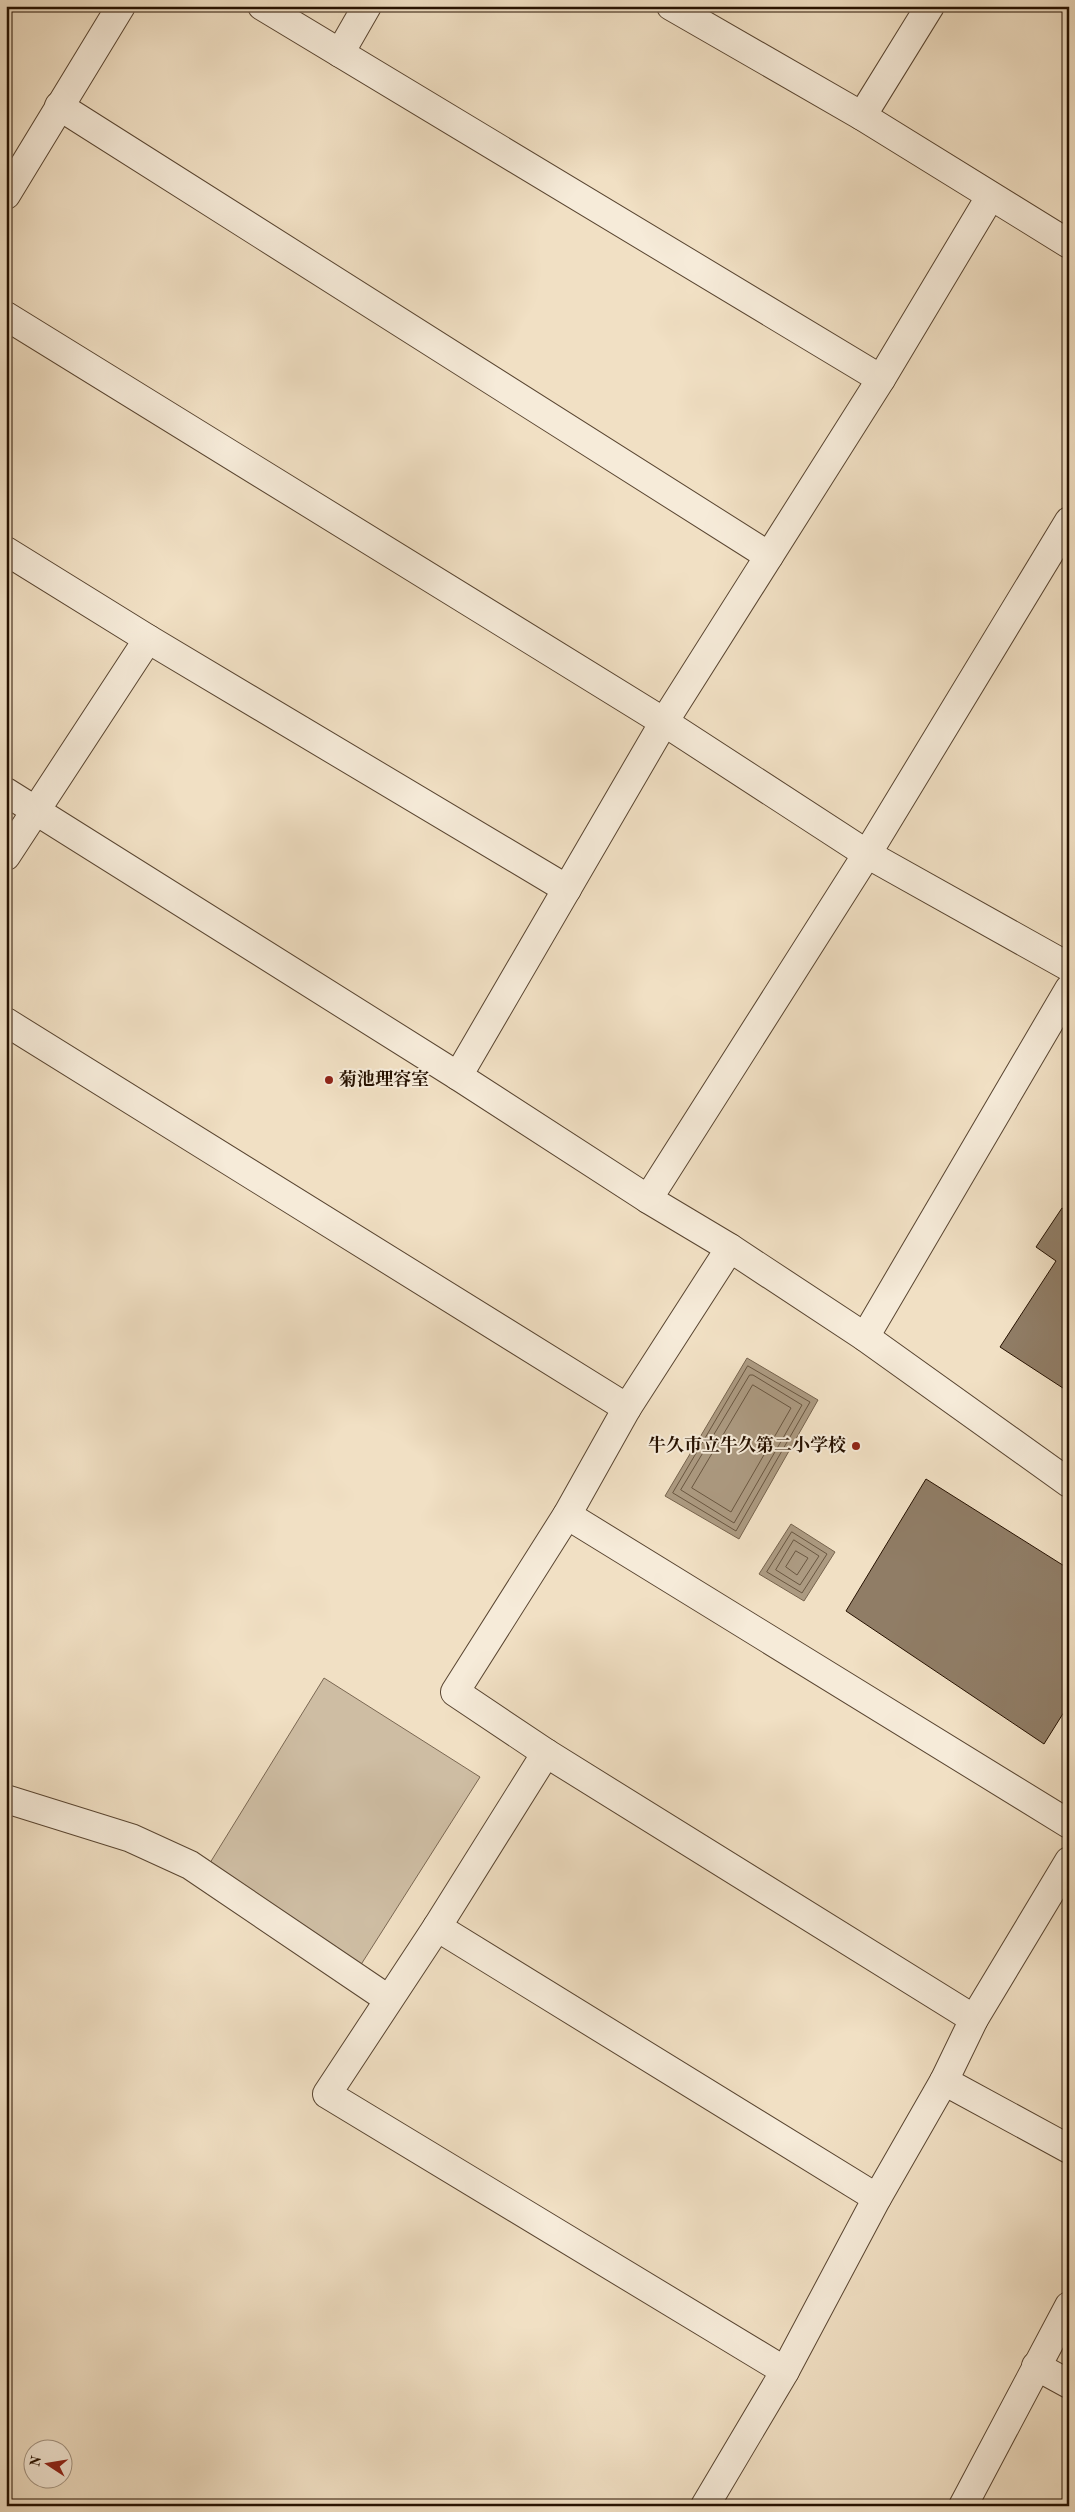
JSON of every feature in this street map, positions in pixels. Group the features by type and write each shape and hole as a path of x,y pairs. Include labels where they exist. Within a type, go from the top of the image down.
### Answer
{"street":[{"path":"6,195 121,6"},
{"path":"262,6 881,379"},
{"path":"340,53 367,6"},
{"path":"671,6 862,116 990,197 1069,244"},
{"path":"862,116 930,6"},
{"path":"59,106 769,556"},
{"path":"458,1076 664,722 881,379 990,197"},
{"path":"6,316 664,722 867,854 1069,968"},
{"path":"648,1199 867,854 1069,522"},
{"path":"6,551 148,639 567,889"},
{"path":"6,856 148,639"},
{"path":"6,792 458,1076 648,1199 730,1248 865,1337 1069,1483"},
{"path":"865,1337 1069,989"},
{"path":"6,1022 627,1408"},
{"path":"730,1248 627,1408 567,1515 456,1692 546,1753 974,2019"},
{"path":"567,1515 1069,1824"},
{"path":"546,1753 437,1927 327,2094 785,2371"},
{"path":"6,1799 130,1838 190,1865 388,1999"},
{"path":"705,2506 785,2371 877,2198 944,2080 974,2019 1069,1861"},
{"path":"437,1927 877,2198"},
{"path":"944,2080 1069,2150"},
{"path":"962,2506 1069,2306"},
{"path":"1036,2366 1069,2384"}],"shaded area":[{"path":"324,1678 480,1777 355,1974 205,1871"}],"water":[{"path":"747,1358 818,1400 739,1539 665,1496"},
{"path":"791,1524 835,1552 804,1601 759,1574"}],"building":[{"path":"1062,1208 1069,1212 1069,1392 1000,1347 1056,1261 1036,1247"},
{"path":"926,1479 1069,1569 1069,1704 1044,1744 846,1611"}],"place":[{"name":"菊池理容室","path":"329,1080"},
{"name":"牛久市立牛久第二小学校","path":"856,1446"}]}
